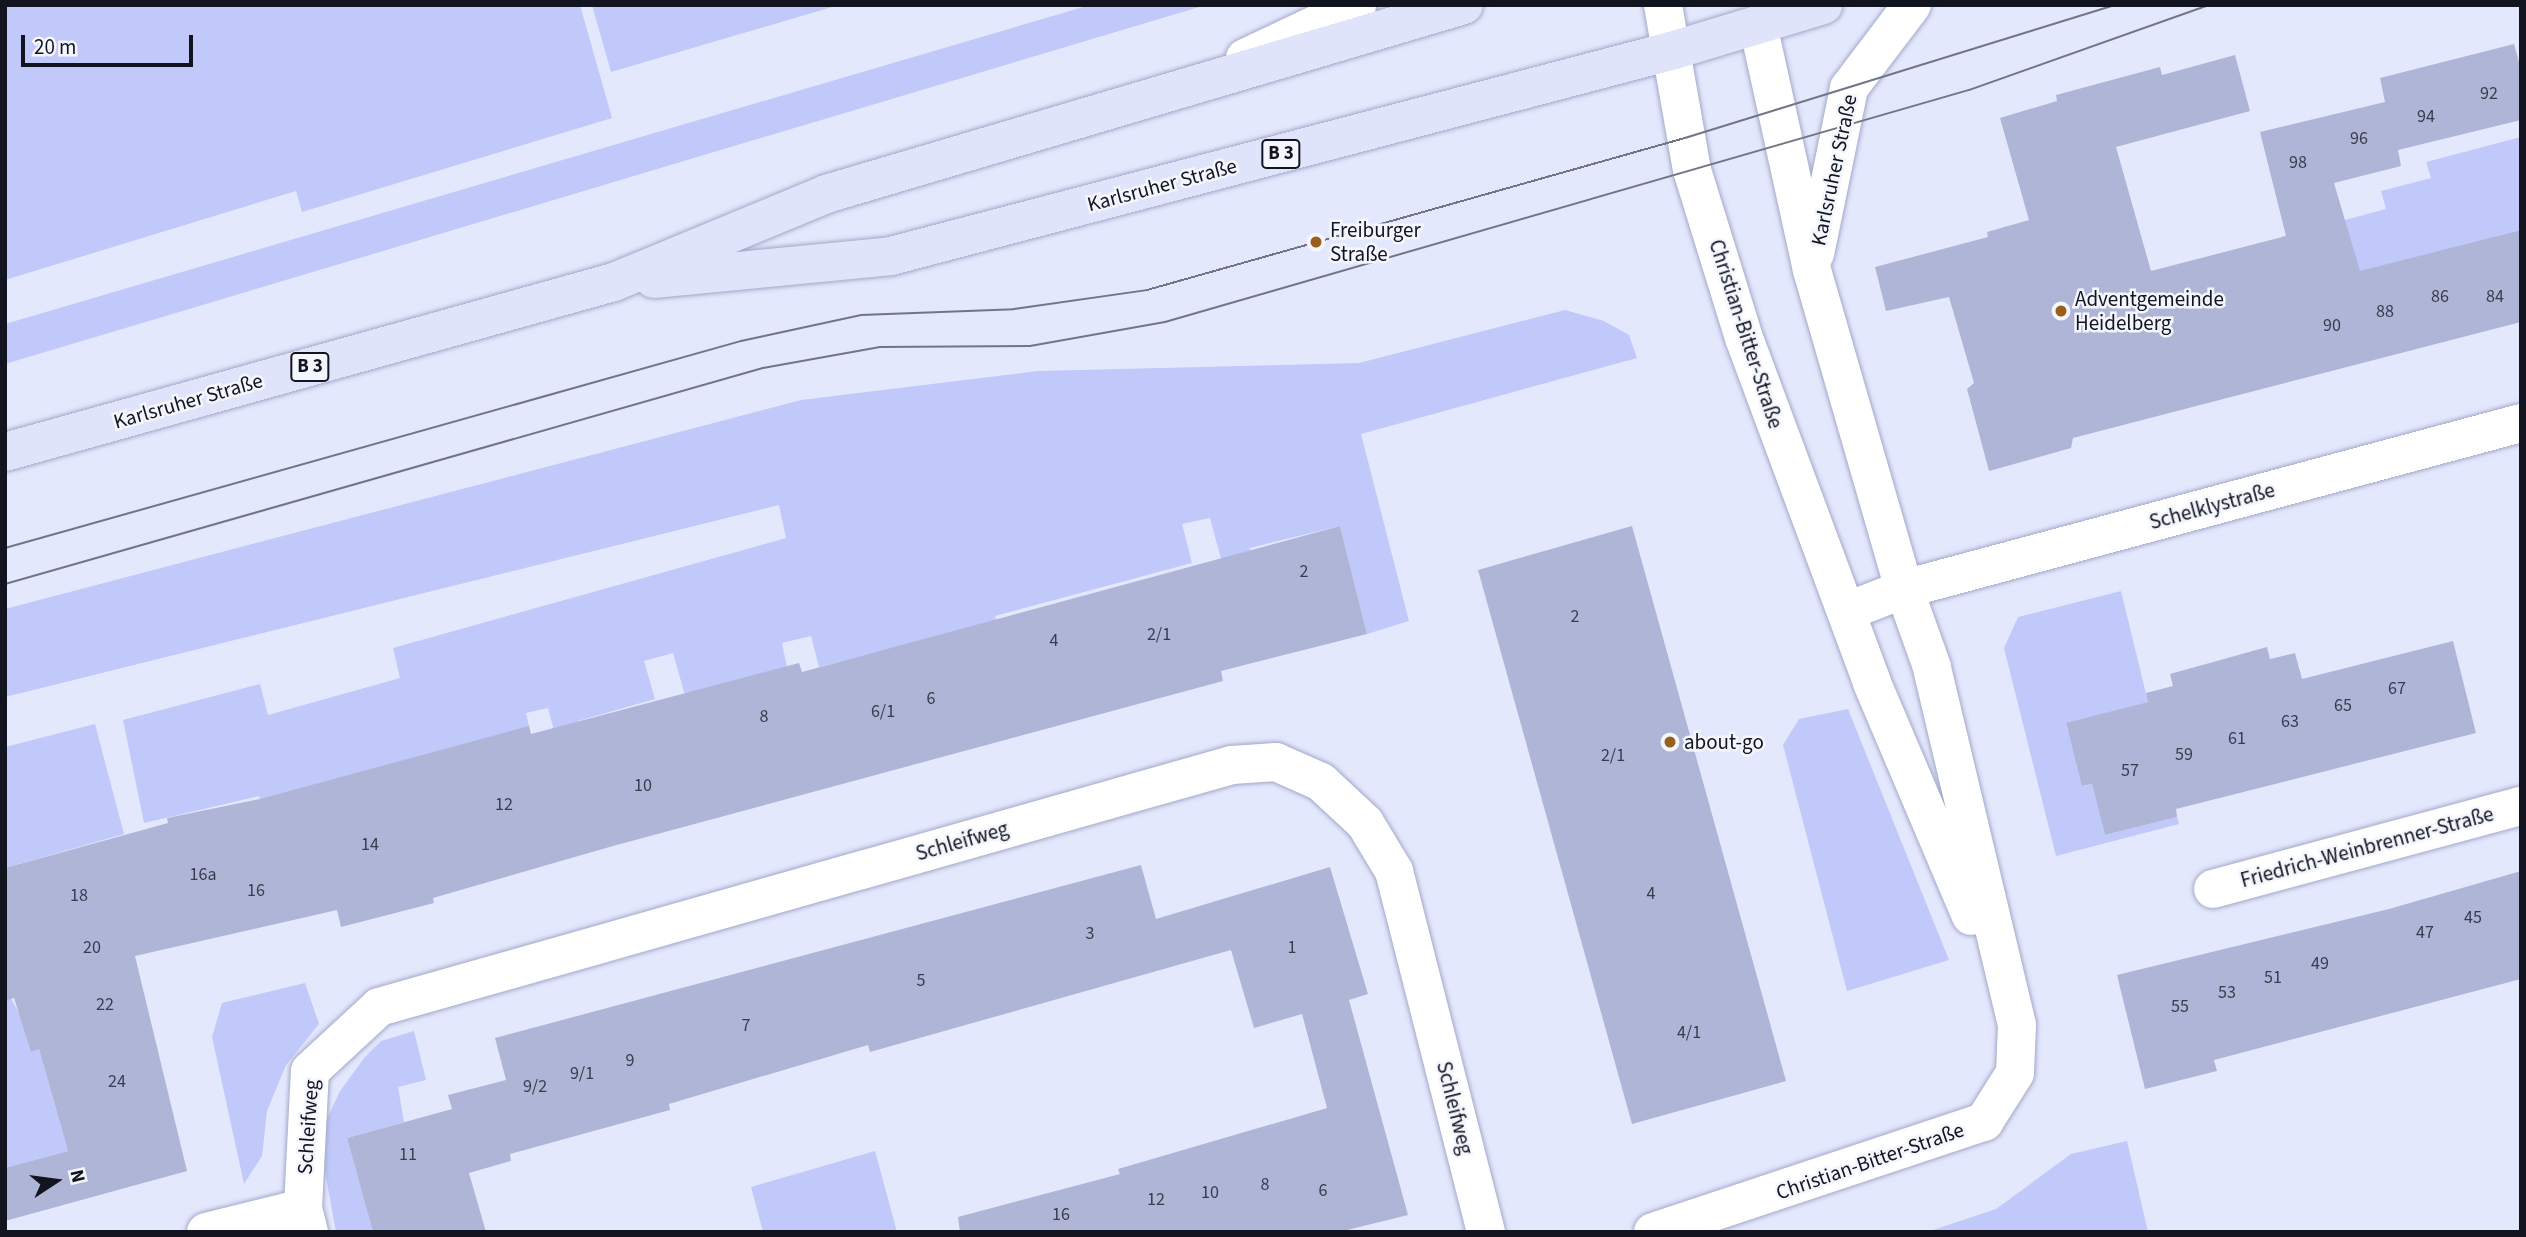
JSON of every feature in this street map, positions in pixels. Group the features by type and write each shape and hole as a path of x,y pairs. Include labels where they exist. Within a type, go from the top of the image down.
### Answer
{"main road":[{"name":"Karlsruher Straße","path":"5,452 614,282 826,194 1193,82 1464,5"},
{"name":"Karlsruher Straße","path":"614,282 891,256 1671,51 1756,15 1823,5"}],"street":[{"path":"1193,82 1357,5"},
{"path":"1663,5 1671,51"},
{"name":"Karlsruher Straße","path":"1812,270 1849,88 1912,5"},
{"name":"Christian-Bitter-Straße","path":"1653,1232 1984,1122 2015,1073 2017,1025 1932,667 1903,589 1812,270 1756,15"},
{"name":"Christian-Bitter-Straße","path":"1671,51 1692,170 1744,338 1848,611 1872,683 2017,1025"},
{"name":"Schelklystraße","path":"1903,589 2521,423"},
{"path":"1848,611 1903,589"},
{"name":"Schleifweg","path":"306,1220 310,1071 379,1007 1232,765 1276,762 1321,782 1365,823 1394,871 1486,1232"},
{"name":"Friedrich-Weinbrenner-Straße","path":"2213,889 2521,806"},
{"path":"206,1232 306,1220"}],"shaded area":[{"path":"5,5 580,5 612,118 302,212 296,191 5,280"},
{"path":"592,5 839,5 611,72"},
{"path":"1090,5 1206,5 5,364 5,324"},
{"path":"2521,137 2521,230 2295,289 2281,237 2386,209 2381,191 2431,178 2426,162"},
{"path":"1565,310 1604,321 1629,335 1637,358 1361,434 1409,621 1367,634 1340,526 1250,548 1262,595 1233,603 1210,518 1182,524 1192,563 995,616 1008,666 959,631 819,667 811,636 782,643 787,667 701,752 673,653 644,661 655,699 578,721 585,750 561,757 548,708 526,713 529,726 274,860 259,796 144,823 123,720 260,684 268,715 400,678 393,648 786,538 779,505 5,697 5,609 801,400 1038,371 1359,363"},
{"path":"2121,591 2148,702 2066,724 2083,786 2092,784 2105,835 2177,817 2179,824 2056,856 2004,648 2018,617"},
{"path":"1848,709 1949,960 1847,991 1783,745 1799,719"},
{"path":"95,724 124,834 5,868 5,747"},
{"path":"305,983 319,1024 286,1065 267,1111 262,1156 244,1184 212,1037 222,1003"},
{"path":"5,988 39,1049 68,1151 5,1168"},
{"path":"414,1031 426,1080 398,1087 404,1122 347,1138 373,1232 336,1232 321,1150 327,1119 340,1091 365,1057 381,1041"},
{"path":"2127,1141 2148,1232 1927,1232 1996,1209 2071,1154"},
{"path":"875,1151 897,1232 763,1232 751,1187"}],"building":[{"path":"2514,44 2521,69 2521,120 2398,150 2401,166 2334,183 2360,271 2521,230 2521,322 2073,438 2071,448 1989,471 1967,389 1974,383 1949,297 1886,311 1875,267 1988,237 1987,232 2029,220 2000,118 2057,101 2056,95 2160,67 2162,75 2235,55 2250,111 2116,147 2151,271 2286,236 2260,132 2385,102 2380,78"},
{"path":"1340,526 1367,634 1221,671 1223,681 613,846 433,898 434,903 341,927 337,910 135,956 187,1171 5,1221 5,1168 68,1151 39,1049 31,1052 14,998 5,1001 5,868 168,823 167,818 260,799 529,726 531,734 799,663 802,672"},
{"path":"1632,526 1786,1081 1632,1124 1478,570"},
{"path":"2453,641 2476,733 2176,809 2177,817 2105,835 2092,784 2082,786 2066,723 2148,702 2146,693 2173,686 2170,674 2267,647 2270,659 2295,653 2302,679"},
{"path":"1141,865 1156,919 1330,867 1368,994 1349,1000 1408,1215 1339,1232 960,1232 958,1217 1120,1174 1118,1169 1327,1108 1302,1014 1254,1028 1231,950 870,1052 868,1045 669,1104 670,1110 510,1154 511,1161 469,1173 486,1232 373,1232 347,1138 452,1109 448,1095 506,1080 495,1038"},
{"path":"2521,871 2521,979 2214,1060 2217,1071 2145,1089 2117,975 2389,909"}],"tram line":[{"path":"5,548 741,341 861,315 1014,309 1147,290 1685,138 2114,5"},
{"path":"5,584 763,368 880,347 1030,346 1165,322 1969,90 2209,5"}],"place":[{"name":"Freiburger Straße","path":"1316,242"},
{"name":"Adventgemeinde Heidelberg","path":"2061,311"},
{"name":"about-go","path":"1670,742"}]}
